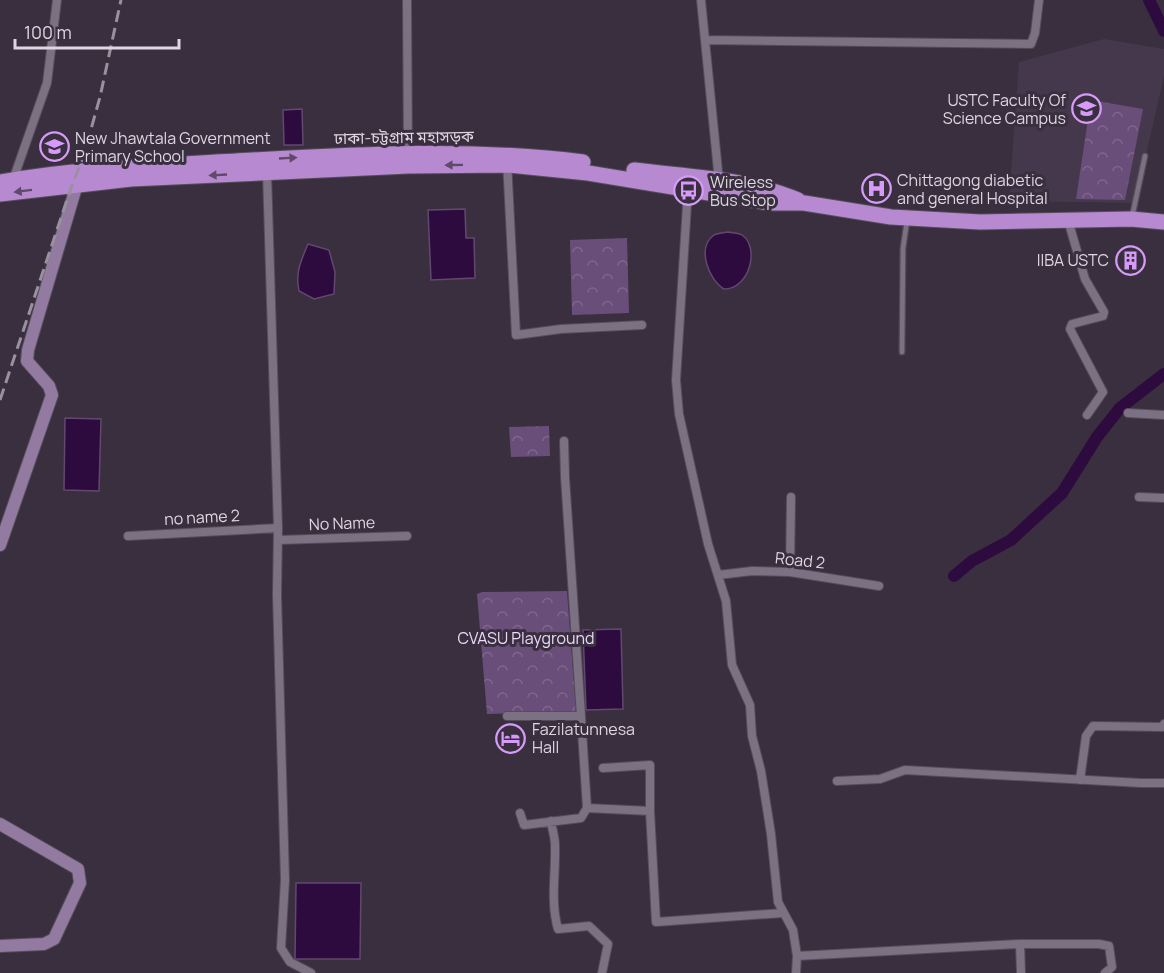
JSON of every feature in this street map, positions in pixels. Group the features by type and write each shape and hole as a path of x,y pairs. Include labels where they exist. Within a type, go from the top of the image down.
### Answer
{"highway":[{"name":"ঢাকা-চট্টগ্রাম মহাসড়ক","path":"0,194 131,179 267,173 408,160 460,152 769,203 804,203 907,218 980,222 1131,219 1164,222"},
{"name":"ঢাকা-চট্টগ্রাম মহাসড়ক","path":"507,160 546,157 719,180 776,190 804,203"},
{"name":"ঢাকা-চট্টগ্রাম মহাসড়ক","path":"6,181 174,164 408,160"}],"main road":[{"path":"0,545 51,394 50,386 27,361 28,350 77,184"},
{"path":"0,824 78,868 80,883 54,939 44,944 0,946"}],"street":[{"path":"6,181 47,83 57,0"},
{"path":"407,0 408,160"},
{"path":"701,0 719,180"},
{"path":"705,40 1031,44 1035,33 1039,0"},
{"path":"507,160 516,335 561,328 642,325"},
{"path":"267,173 278,528 285,880 281,948 290,962 311,973"},
{"path":"688,189 676,380 681,424 708,544 726,601 732,665 750,705 752,736 761,771 771,834 778,902 793,930 797,956 796,973"},
{"path":"1068,220 1085,279 1104,312 1104,316 1072,324 1070,330 1103,392 1087,415"},
{"path":"1128,414 1164,415"},
{"path":"520,813 524,825 581,818 586,808 564,441"},
{"path":"790,572 791,496"},
{"path":"1139,497 1164,498"},
{"name":"no name 2","path":"128,536 278,528"},
{"name":"No Name","path":"278,540 407,536"},
{"name":"Road 2","path":"718,575 752,571 790,572 879,586"},
{"path":"507,716 581,716"},
{"path":"1080,780 1086,736 1094,726 1162,727 1164,724"},
{"path":"603,768 651,765 650,811 656,922 783,913"},
{"path":"837,781 880,779 905,770 1164,783"},
{"path":"586,808 650,811"},
{"path":"551,821 555,844 554,915 558,929 590,926 608,945 602,973"},
{"path":"797,956 1020,944 1106,945 1109,946 1112,967 1105,973"},
{"path":"1020,944 1021,973"}],"lane":[{"path":"1131,219 1145,156"},
{"path":"902,351 903,248 907,218"}],"shaded area":[{"name":"USTC Faculty Of Science Campus","path":"1104,39 1164,49 1164,76 1135,203 1009,201 1019,62"},
{"path":"302,109 303,145 284,145 283,110"},
{"path":"465,209 466,238 474,238 475,278 431,280 428,210"},
{"path":"728,232 741,234 747,241 751,257 746,275 733,287 724,289 709,271 705,255 709,241 714,235"},
{"path":"308,244 329,250 335,272 334,294 314,299 299,291 298,272"},
{"path":"65,418 101,419 99,491 64,490"},
{"path":"621,629 623,709 586,710 583,630"},
{"path":"296,883 361,883 360,959 295,959"}],"green space":[{"path":"1091,100 1143,109 1125,200 1076,199"},
{"path":"627,238 629,313 572,315 570,240"},
{"path":"549,426 550,456 511,457 509,427"},
{"name":"CVASU Playground","path":"567,591 576,711 487,714 477,594 482,592"}],"waterway":[{"path":"1149,0 1164,31"},
{"path":"954,576 972,561 1011,540 1062,493 1097,437 1120,408 1164,374"}],"railway":[{"path":"0,400 83,158 100,97 121,0"}],"place":[{"name":"USTC Faculty Of Science Campus","path":"1087,109"},
{"name":"New Jhawtala Government Primary School","path":"54,147"},
{"name":"Chittagong diabetic and general Hospital","path":"876,189"},
{"name":"Wireless Bus Stop","path":"689,191"},
{"name":"IIBA USTC","path":"1130,260"},
{"name":"Fazilatunnesa Hall","path":"511,738"}]}
